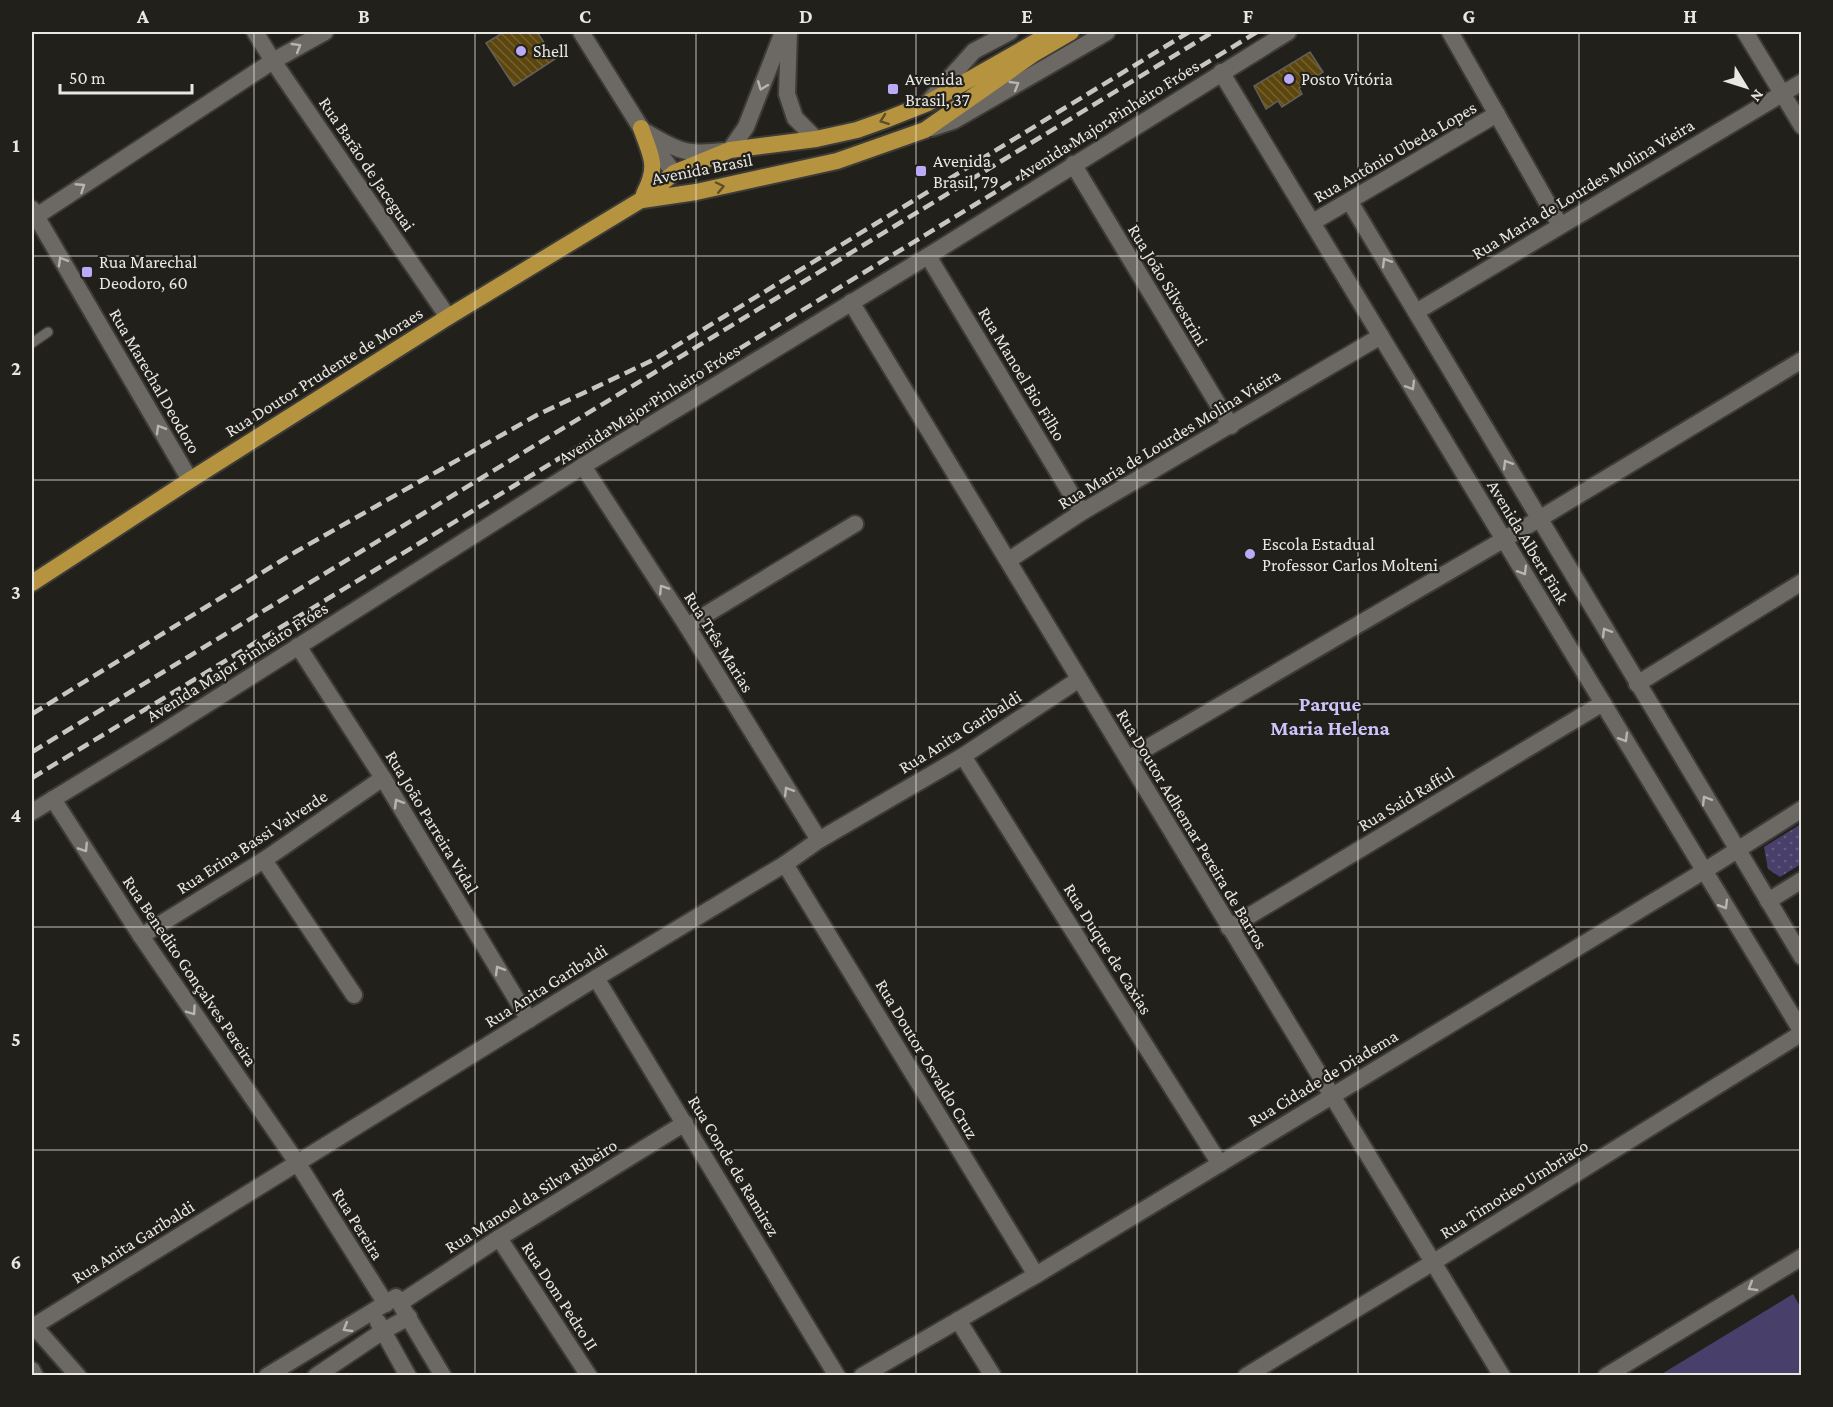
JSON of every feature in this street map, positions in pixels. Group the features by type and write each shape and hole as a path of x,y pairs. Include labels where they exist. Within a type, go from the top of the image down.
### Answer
{"highway":[{"path":"1032,50 1053,32"},
{"path":"1032,50 1071,32"},
{"name":"Avenida Brasil","path":"641,200 674,173 730,150 816,139 857,129 928,103 1032,50"},
{"name":"Avenida Brasil","path":"641,200 696,192 837,161 925,130 1032,50"},
{"path":"641,128 654,170 641,200"},
{"path":"674,173 696,192"},
{"name":"Rua Doutor Prudente de Moraes","path":"32,584 190,480 448,317 641,200"}],"street":[{"name":"Rua Barão de Jaceguai","path":"255,32 448,317"},
{"path":"33,215 273,61 325,32"},
{"path":"581,32 641,128 674,173"},
{"path":"641,128 686,152 704,154 730,150 746,127 783,32"},
{"path":"789,32 787,94 795,118 816,139"},
{"name":"Avenida Brasil","path":"928,103 974,51 1010,32"},
{"name":"Avenida Brasil","path":"925,130 952,121 1107,32"},
{"name":"Avenida Major Pinheiro Fróes","path":"32,812 583,466 928,256 1288,32"},
{"path":"1450,32 1560,225"},
{"path":"1744,32 1802,126"},
{"name":"Avenida Albert Fink","path":"1221,72 1802,1033"},
{"name":"Rua Maria de Lourdes Molina Vieira","path":"1416,312 1802,82"},
{"name":"Rua Antônio Ubeda Lopes","path":"1313,222 1497,114"},
{"name":"Rua João Silvestrini","path":"1073,165 1231,426"},
{"name":"Avenida Albert Fink","path":"1350,202 1802,957"},
{"name":"Rua Marechal Deodoro","path":"33,215 190,480"},
{"name":"Rua Manoel Bio Filho","path":"928,256 1082,512"},
{"name":"Rua Doutor Adhemar Pereira de Barros","path":"851,302 1009,560 1078,680 1333,1095 1502,1376"},
{"name":"Rua Maria de Lourdes Molina Vieira","path":"1009,560 1082,512 1381,336"},
{"path":"1128,759 1539,519 1802,360"},
{"name":"Rua Três Marias","path":"583,466 687,626 819,840"},
{"path":"687,626 855,524"},
{"path":"1637,684 1802,582"},
{"name":"Rua João Parreira Vidal","path":"298,646 383,778 529,1020"},
{"name":"Rua Anita Garibaldi","path":"33,1325 298,1164 784,864 819,840 963,756 1078,680"},
{"name":"Rua Said Rafful","path":"1229,928 1603,703"},
{"name":"Rua Duque de Caxias","path":"963,756 1220,1164"},
{"name":"Rua Erina Bassi Valverde","path":"141,936 264,860 383,778"},
{"name":"Rua Benedito Gonçalves Pereira","path":"53,799 141,936 298,1164"},
{"name":"Rua Cidade de Diadema","path":"862,1376 1036,1275 1802,809"},
{"path":"264,860 354,995"},
{"name":"Rua Doutor Osvaldo Cruz","path":"784,864 1036,1275"},
{"path":"1768,901 1802,880"},
{"name":"Rua Conde de Ramirez","path":"596,978 837,1376"},
{"name":"Rua Timotieo Umbriaco","path":"1246,1376 1802,1033"},
{"name":"Rua Manoel da Silva Ribeiro","path":"267,1376 393,1307 685,1123"},
{"name":"Rua Pereira","path":"298,1164 393,1307"},
{"name":"Rua Dom Pedro II","path":"500,1238 589,1376"},
{"path":"1606,1376 1802,1257"},
{"path":"393,1307 383,1331 408,1376"},
{"path":"393,1307 442,1376"},
{"name":"Rua Manoel da Silva Ribeiro","path":"316,1376 383,1331 393,1307"},
{"path":"958,1320 993,1376"},
{"path":"33,1325 78,1376"},
{"path":"32,1370 35,1376"}],"lane":[{"path":"32,343 48,332"}],"shaded area":[{"path":"1801,824 1801,864 1780,877 1768,869 1764,847"},
{"path":"1793,1294 1801,1308 1801,1375 1660,1375"}],"building":[{"name":"Shell","path":"504,32 537,32 555,59 514,86 486,43"},
{"name":"Posto Vitória","path":"1310,52 1323,72 1299,88 1302,94 1282,107 1278,101 1266,109 1254,86"}],"railway":[{"path":"32,714 297,551 537,415 653,360 1189,32"},
{"path":"32,752 1213,32"},
{"path":"32,778 1257,32"}],"place":[{"name":"Shell","path":"521,51"},
{"name":"Posto Vitória","path":"1289,79"},
{"name":"Avenida Brasil, 37","path":"893,89"},
{"name":"Avenida Brasil, 79","path":"921,171"},
{"name":"Rua Marechal Deodoro, 60","path":"87,272"},
{"name":"Escola Estadual Professor Carlos Molteni","path":"1250,554"}],"district":[{"name":"Parque Maria Helena","path":"1330,716"}]}
